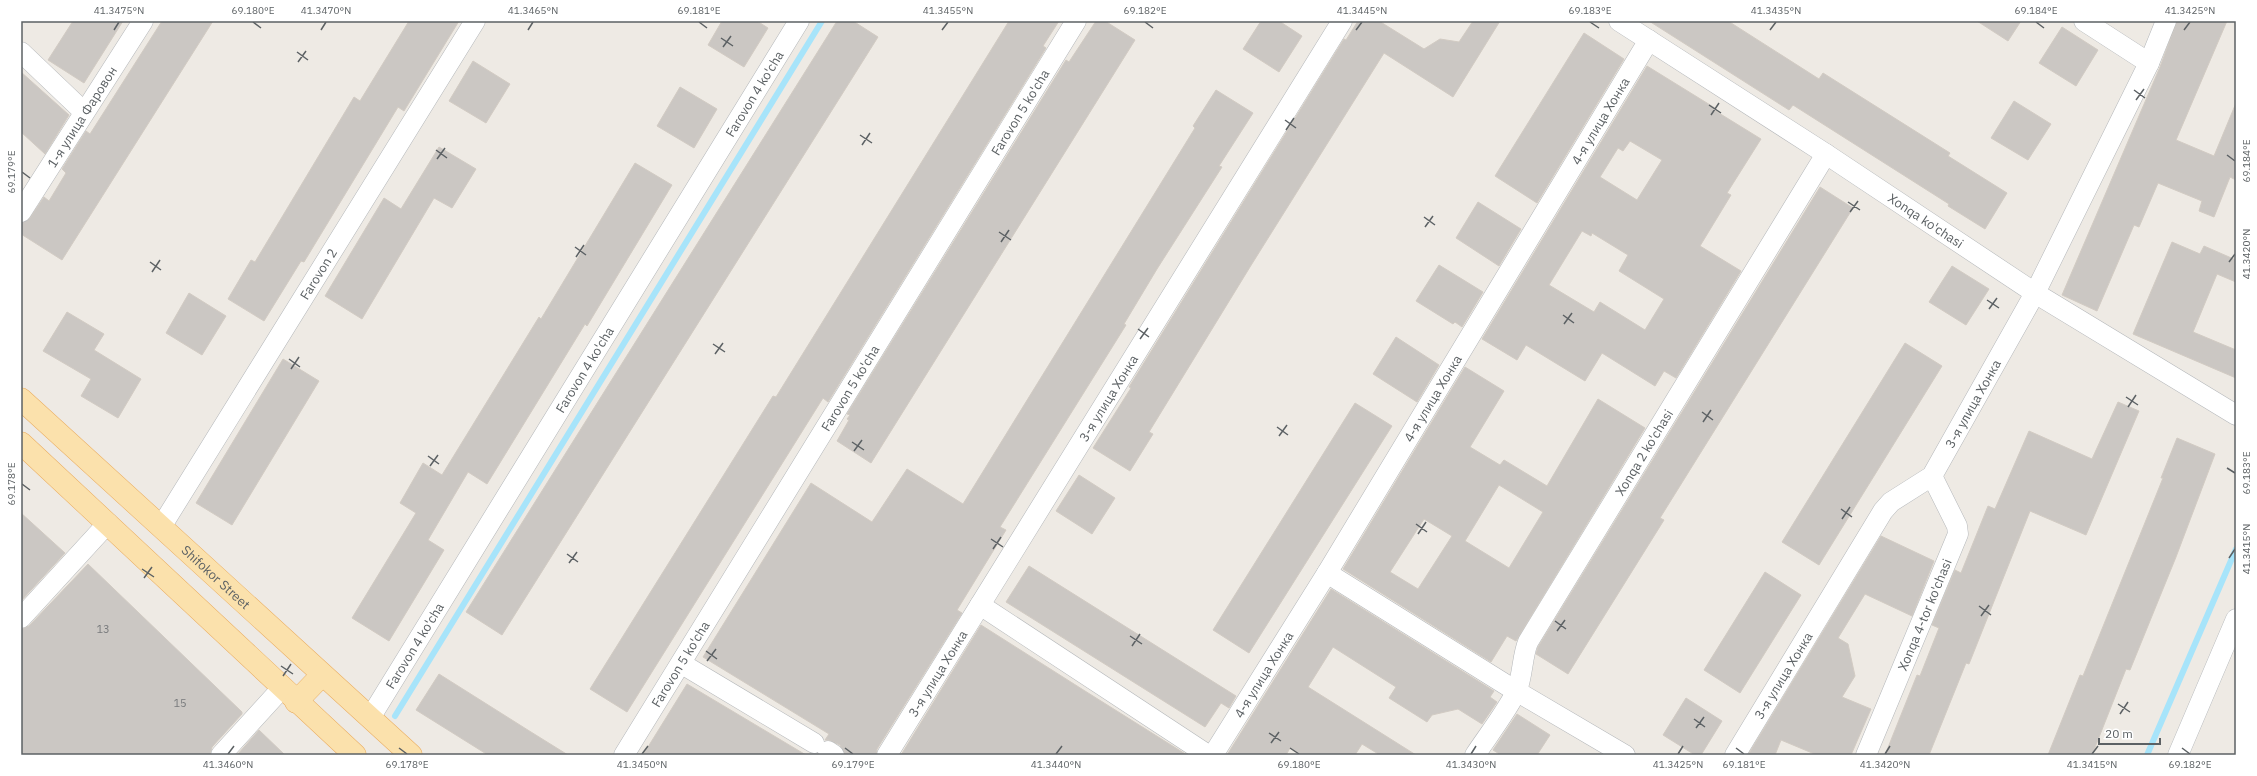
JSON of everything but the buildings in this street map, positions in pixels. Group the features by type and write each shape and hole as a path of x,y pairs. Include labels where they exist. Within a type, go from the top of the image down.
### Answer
{"main road":[{"name":"Shifokor Street","path":"21,399 411,755"},
{"path":"21,443 289,695 355,755"},
{"path":"289,695 322,675"}],"street":[{"name":"1-я улица Фаровон","path":"21,212 143,21"},
{"name":"Farovon 2","path":"161,527 476,21"},
{"name":"Farovon 4 ko'cha","path":"370,718 799,21"},
{"name":"Farovon 5 ko'cha","path":"624,755 682,664 1076,21"},
{"name":"3-я улица Хонка","path":"887,755 1342,21"},
{"name":"Xonqa ko'chasi","path":"1619,21 1826,154 2035,293 2236,415"},
{"path":"2084,21 2149,63"},
{"name":"3-я улица Хонка","path":"1735,755 1883,511 1892,502 1932,476 2035,293 2149,63 2166,21"},
{"name":"4-я улица Хонка","path":"1213,755 1327,573 1649,40"},
{"path":"21,52 84,112"},
{"name":"Xonqa 2 ko'chasi","path":"1475,755 1516,692 1523,672 1524,650 1528,642 1826,154"},
{"name":"Xonqa 4-tor ko'chasi","path":"1866,755 1958,534 1958,526 1932,476"},
{"path":"21,618 108,524"},
{"path":"1327,573 1516,692 1625,755"},
{"path":"980,605 1208,755"},
{"path":"2178,755 2236,619"},
{"path":"682,664 825,750"},
{"path":"221,755 289,695"}],"waterway":[{"path":"395,716 822,21"},
{"path":"2147,755 2236,549"}]}
